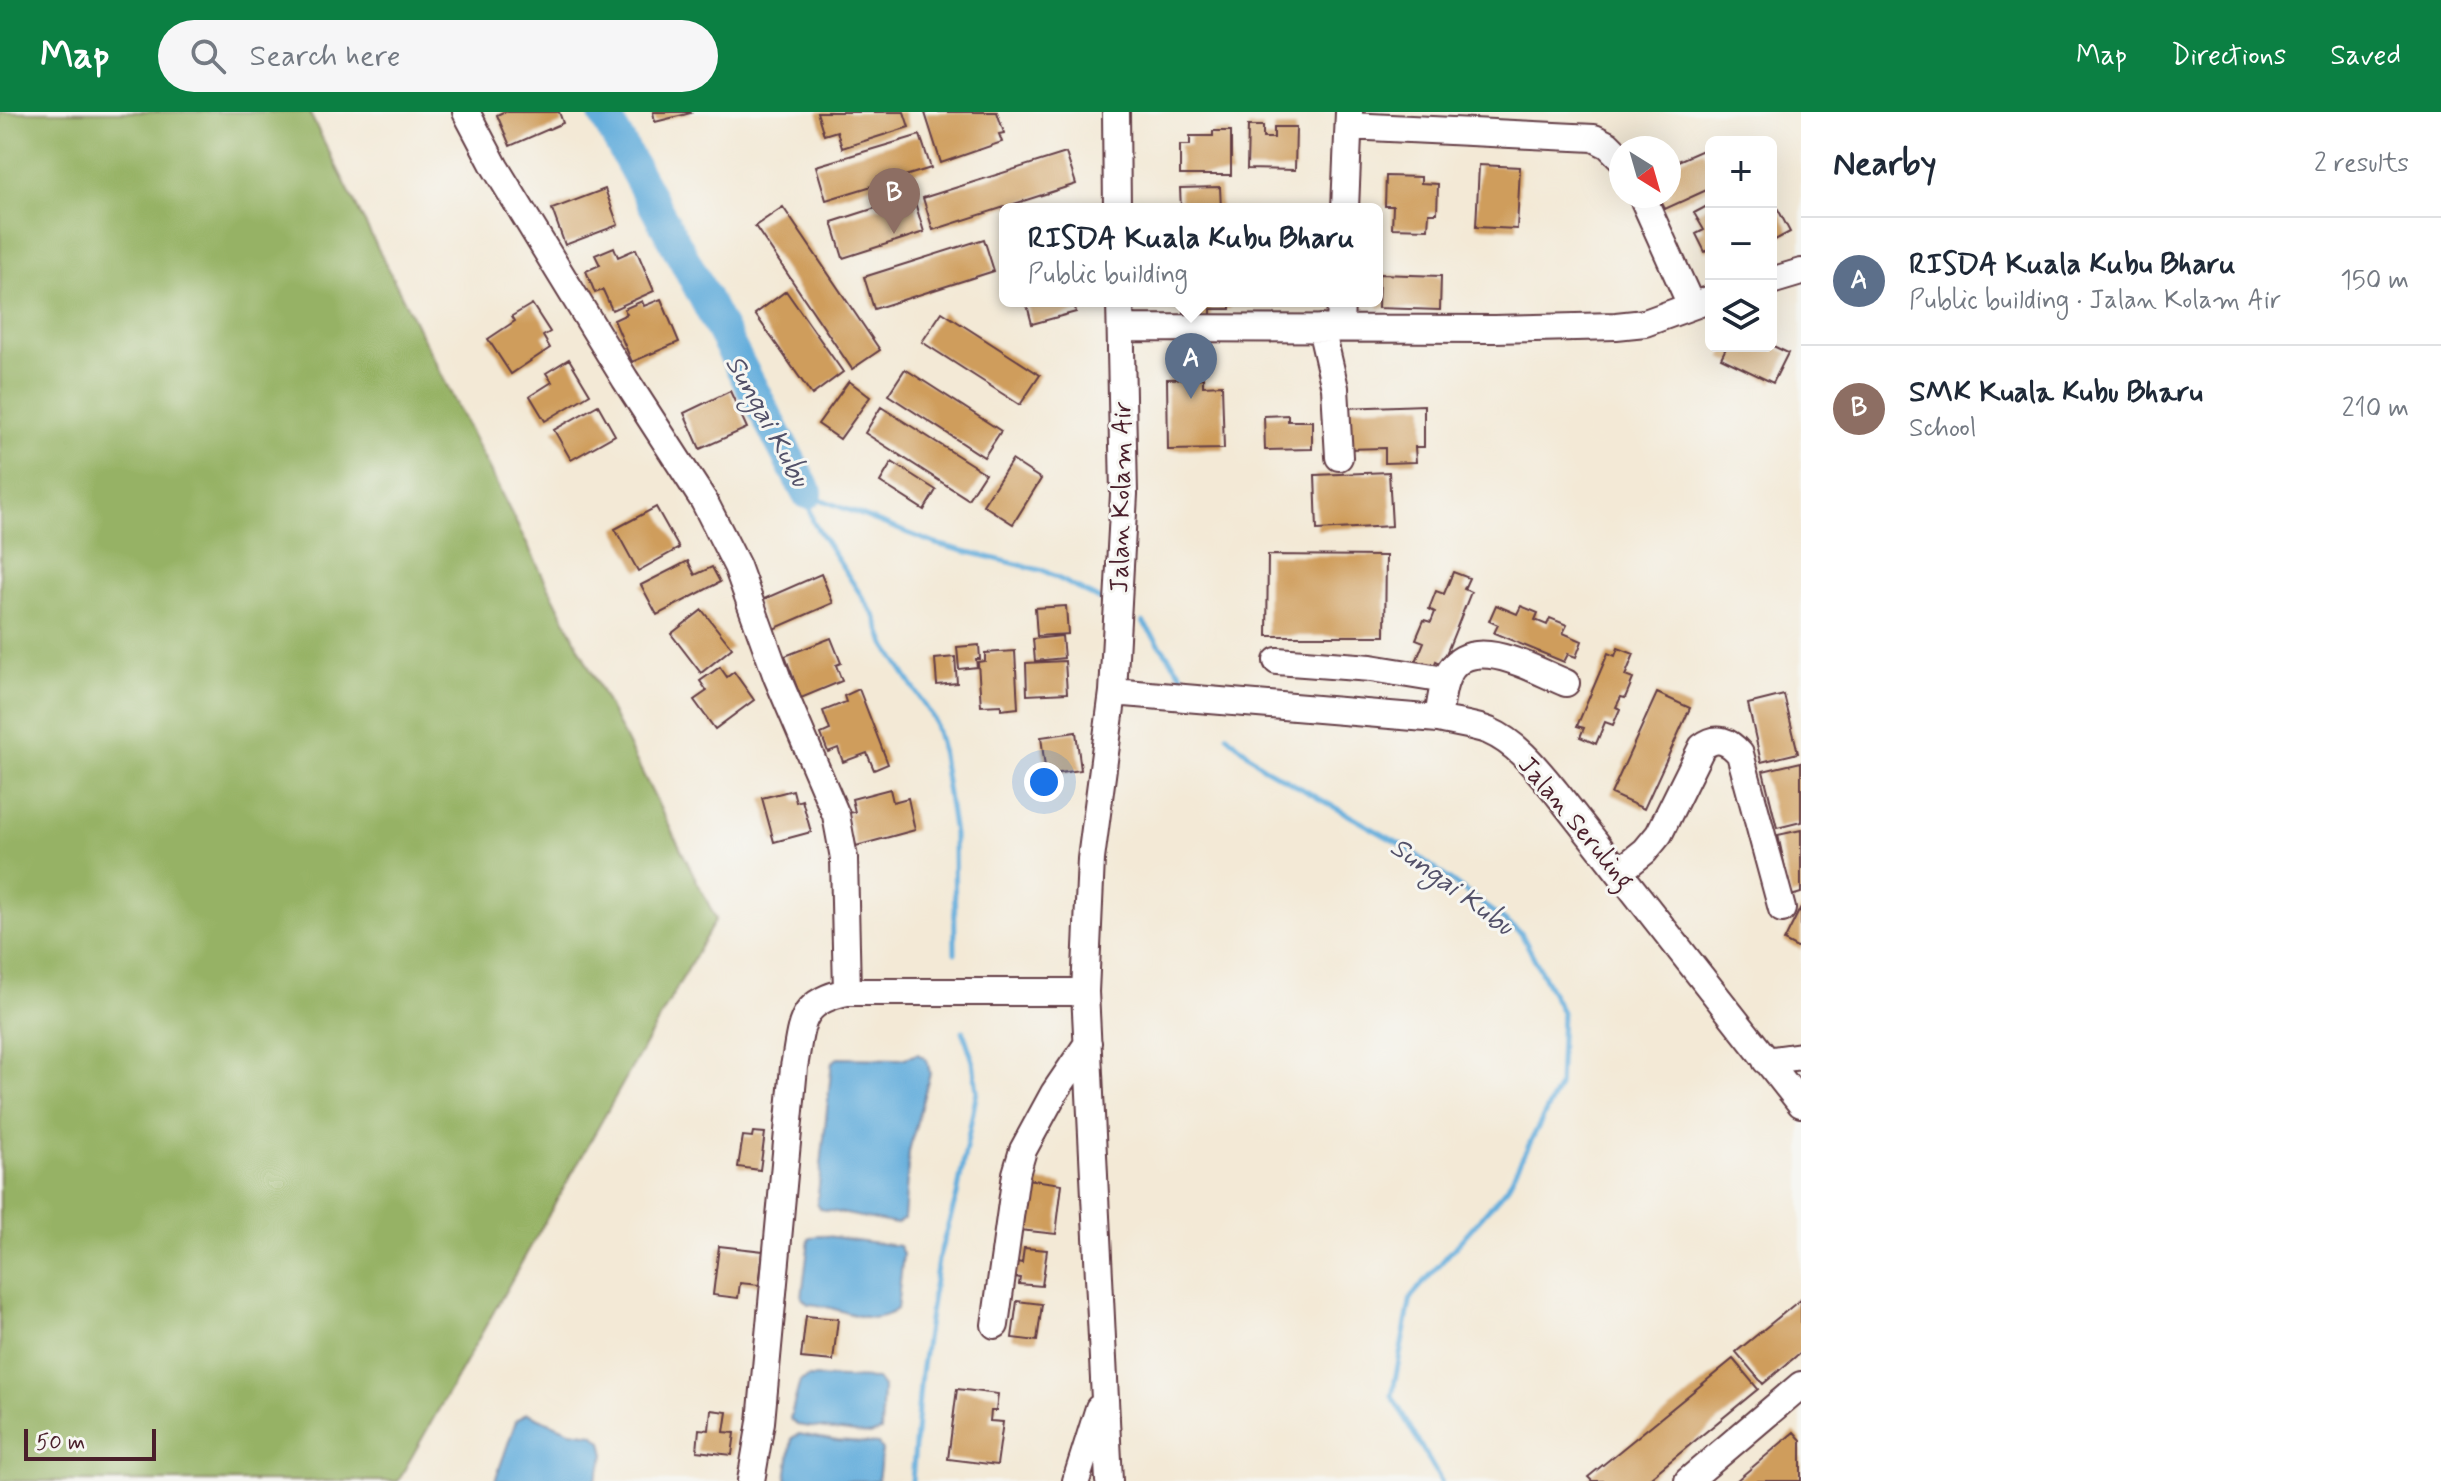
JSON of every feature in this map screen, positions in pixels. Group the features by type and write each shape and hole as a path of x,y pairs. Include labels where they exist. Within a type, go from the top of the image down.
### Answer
{"street":[{"path":"466,112 495,167 609,354 704,501 737,566 777,677 836,815 844,858 847,992"},
{"path":"1116,112 1117,203"},
{"path":"1345,203 1349,119 1594,138 1609,146"},
{"path":"1122,328 1616,326 1645,323 1701,302 1649,208"},
{"path":"1774,280 1801,272"},
{"name":"Jalan Kolam Air","path":"1109,1481 1085,992 1091,859 1113,692 1124,494 1120,307"},
{"path":"1339,307 1330,328 1339,457"},
{"path":"1438,719 1445,680 1465,657 1478,653 1496,655 1566,683"},
{"path":"1277,661 1371,668 1445,680"},
{"name":"Jalan Seruling","path":"1113,692 1438,719 1488,731 1510,744 1556,792 1620,871 1801,1104"},
{"path":"1620,871 1645,851 1659,834 1702,747 1709,741 1722,740 1732,744 1740,754 1782,909"},
{"path":"751,1481 761,1422 794,1067 802,1024 810,1008 824,997 847,992 1085,992"},
{"path":"995,1325 1016,1174 1023,1150 1054,1093 1088,1043"},
{"path":"1766,1061 1801,1056"},
{"path":"1688,1481 1801,1385"},
{"path":"1076,1481 1104,1391"}],"green space":[{"path":"0,112 309,112 716,919 398,1481 0,1481"}],"water":[{"path":"918,1054 927,1060 930,1073 909,1151 904,1219 896,1224 821,1209 817,1204 832,1062 838,1058 901,1059"},
{"path":"819,1235 899,1246 903,1254 897,1309 876,1318 808,1304 802,1298 809,1239"},
{"path":"809,1377 877,1379 883,1387 881,1431 870,1435 797,1425 790,1419 800,1381"},
{"path":"527,1413 570,1431 593,1434 602,1442 605,1455 595,1481 495,1481 516,1421"},
{"path":"799,1434 878,1444 882,1450 878,1481 788,1481 792,1438"}],"building":[{"path":"503,112 559,112 563,123 510,146 497,115"},
{"path":"653,112 690,112 691,113 655,122"},
{"path":"817,112 904,112 909,127 842,148 837,131 824,135"},
{"path":"997,112 1004,133 999,134 1002,142 941,163 925,113"},
{"path":"1248,126 1263,126 1263,138 1274,138 1274,127 1296,127 1295,170 1247,169"},
{"path":"1213,131 1231,131 1231,175 1180,175 1180,145 1190,145 1190,136 1213,136"},
{"path":"920,135 931,168 826,200 816,166"},
{"path":"1703,150 1705,154 1705,191 1681,202 1681,160"},
{"path":"1066,153 1076,184 1017,203 999,203 999,209 933,230 923,198"},
{"path":"1479,165 1520,167 1517,229 1476,227"},
{"path":"1386,176 1421,177 1421,183 1438,184 1437,213 1429,213 1428,229 1392,228 1393,206 1385,206"},
{"path":"1220,187 1221,203 1181,203 1180,188"},
{"path":"605,189 618,225 565,245 552,209"},
{"path":"913,196 924,232 843,258 832,222"},
{"path":"783,207 880,350 852,369 755,226"},
{"path":"1705,207 1705,252 1696,234 1704,230 1694,213"},
{"path":"1777,207 1790,232 1777,239"},
{"path":"984,239 994,271 874,309 864,277"},
{"path":"614,247 618,257 636,249 654,291 612,310 603,290 595,293 586,271 600,265 595,255"},
{"path":"1383,274 1441,276 1440,310 1378,308 1383,307"},
{"path":"786,291 843,372 812,395 755,314"},
{"path":"661,299 679,342 632,362 614,320 627,314 624,309 642,301 644,306"},
{"path":"532,304 550,332 543,336 550,348 511,374 488,339 515,321 512,316"},
{"path":"1028,307 1075,307 1076,312 1032,324"},
{"path":"1184,307 1230,307 1211,309 1211,319 1184,320"},
{"path":"942,312 1040,375 1020,405 922,342"},
{"path":"1777,348 1788,353 1773,383 1721,358 1724,352 1777,352"},
{"path":"569,359 590,394 545,421 530,396 552,382 546,373"},
{"path":"905,369 1001,431 984,457 888,395"},
{"path":"1203,378 1203,386 1222,385 1224,449 1168,450 1167,379"},
{"path":"849,381 870,397 840,439 818,424"},
{"path":"730,391 747,428 700,449 684,413"},
{"path":"598,405 615,435 571,460 554,430"},
{"path":"1424,405 1424,447 1415,447 1416,462 1385,463 1385,448 1345,449 1344,408"},
{"path":"881,407 985,473 968,499 865,433"},
{"path":"1288,415 1288,421 1312,421 1312,449 1265,450 1264,416"},
{"path":"1012,460 1041,479 1013,524 983,505"},
{"path":"892,462 936,490 924,510 880,482"},
{"path":"1389,472 1392,526 1317,530 1315,475"},
{"path":"656,507 679,548 638,571 615,529"},
{"path":"1268,555 1386,556 1385,636 1267,636"},
{"path":"688,561 695,575 712,567 720,582 657,615 641,585"},
{"path":"1453,572 1469,578 1464,589 1471,592 1442,664 1436,661 1432,671 1415,664 1424,642 1416,639 1424,620 1431,622 1435,612 1429,609 1436,591 1444,594"},
{"path":"821,574 833,603 769,631 757,602"},
{"path":"1496,605 1517,614 1521,606 1538,613 1535,620 1547,625 1550,618 1567,625 1563,633 1582,641 1576,657 1568,654 1564,662 1494,633 1498,625 1489,621"},
{"path":"1066,606 1068,634 1037,636 1035,608"},
{"path":"702,610 732,648 701,673 671,634"},
{"path":"1062,636 1064,658 1035,661 1033,639"},
{"path":"831,638 841,663 836,665 842,681 801,698 785,656"},
{"path":"979,645 977,667 959,669 957,647"},
{"path":"1618,648 1634,654 1625,676 1633,679 1625,698 1621,697 1616,707 1620,709 1613,725 1605,722 1596,744 1580,737 1584,728 1577,726 1608,653 1615,656"},
{"path":"1015,651 1018,708 1001,710 1001,705 981,706 978,662 985,661 985,653"},
{"path":"955,657 957,683 937,685 935,659"},
{"path":"1065,661 1067,693 1027,695 1026,663"},
{"path":"720,667 727,677 734,672 754,700 715,729 694,700 707,691 700,681"},
{"path":"859,689 888,764 874,770 867,753 843,762 838,748 828,752 821,734 830,730 823,711 846,702 844,696"},
{"path":"1657,693 1690,708 1644,809 1611,794"},
{"path":"1784,695 1798,753 1761,762 1748,704"},
{"path":"1076,732 1081,770 1046,775 1041,737"},
{"path":"1801,762 1801,822 1777,828 1763,771"},
{"path":"890,789 893,802 908,798 915,830 856,846 848,813 855,812 852,799"},
{"path":"793,790 796,802 802,800 811,832 774,842 762,798"},
{"path":"1801,830 1801,893 1791,896 1778,835"},
{"path":"1801,907 1801,950 1784,941"},
{"path":"753,1132 765,1133 760,1170 738,1167 743,1136 752,1137"},
{"path":"1026,1179 1062,1184 1056,1234 1020,1230"},
{"path":"719,1246 763,1251 759,1285 740,1283 738,1298 713,1295"},
{"path":"1024,1248 1047,1250 1042,1286 1019,1284 1020,1278 1015,1277 1017,1262 1022,1263"},
{"path":"1801,1299 1801,1352 1763,1384 1736,1352"},
{"path":"1017,1301 1042,1304 1037,1341 1012,1338"},
{"path":"806,1316 838,1319 833,1361 801,1358"},
{"path":"1733,1359 1758,1389 1646,1481 1592,1481 1588,1477"},
{"path":"957,1389 998,1394 996,1411 991,1411 990,1421 1003,1422 997,1465 948,1459"},
{"path":"711,1410 727,1412 724,1432 735,1433 732,1455 697,1451 699,1429 709,1430"},
{"path":"1794,1432 1801,1440 1801,1481 1736,1481"}],"waterway":[{"name":"Sungai Kubu","path":"603,112 807,493"},
{"path":"807,493 813,522 876,618 885,644 933,718 940,742 954,834 955,953"},
{"name":"Sungai Kubu","path":"807,494 936,544 1044,571 1102,601"},
{"name":"Sungai Kubu","path":"1143,622 1189,684"},
{"name":"Sungai Kubu","path":"1227,735 1263,767 1407,848 1521,933 1562,1012 1559,1086 1507,1188 1411,1297 1392,1396 1441,1481"},
{"path":"912,1481 921,1373 938,1260 957,1195 977,1091 973,1061 963,1031"}],"place":[{"name":"SMK Kuala Kubu Bharu","path":"894,234"},
{"name":"RISDA Kuala Kubu Bharu","path":"1191,399"}]}
